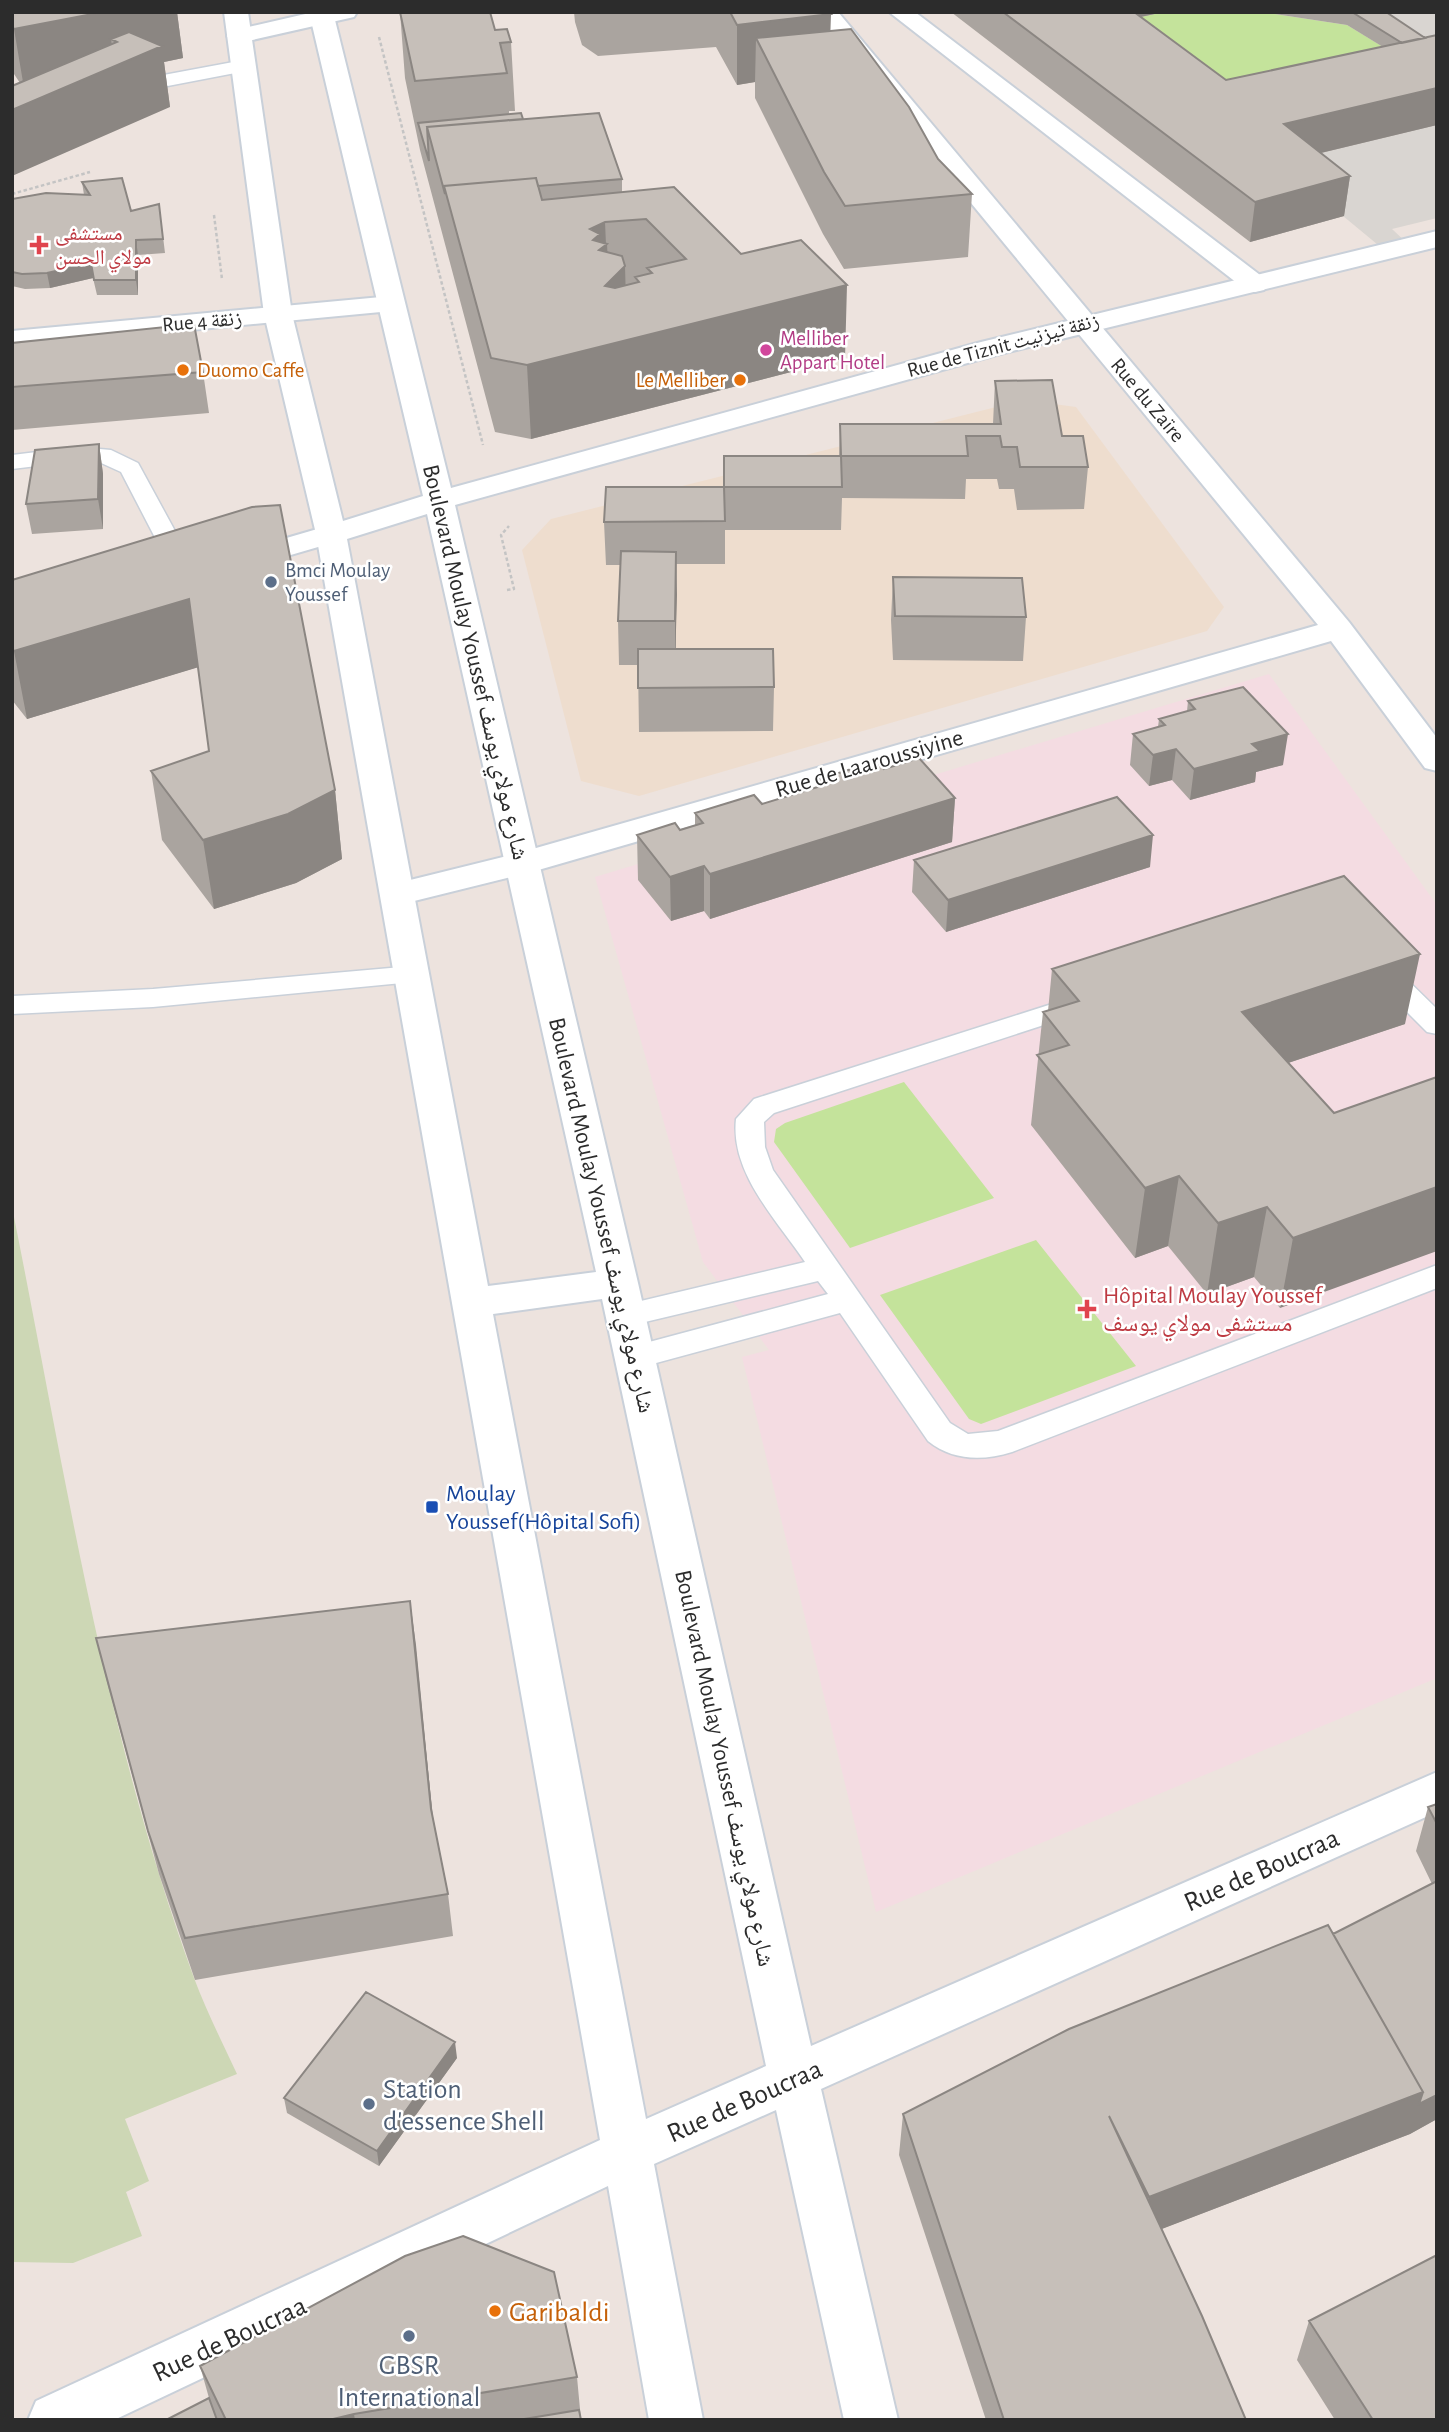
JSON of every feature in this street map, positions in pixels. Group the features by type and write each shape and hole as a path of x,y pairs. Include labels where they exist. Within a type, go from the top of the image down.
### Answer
{"street":[{"name":"Rue du Zaïre","path":"825,12 1338,629 1437,761"},
{"path":"900,12 1255,284"},
{"path":"330,14 238,24 278,314 331,534 676,2420"},
{"name":"Boulevard Moulay Youssef شارع مولاي يوسف","path":"330,14 392,304 523,863 792,2078 871,2420"},
{"name":"Rue de Tiznit زنقة تيزنيت","path":"185,576 504,481 1085,323 1437,239"},
{"name":"Rue 4 زنقة","path":"12,339 392,304"},
{"name":"Rue de Laaroussiyine","path":"398,894 523,863 1338,629"},
{"path":"473,1302 625,1319"},
{"name":"Rue de Boucraa","path":"55,2420 627,2152 1437,1791"}],"lane":[{"path":"112,90 244,66"},
{"path":"12,462 78,454 103,455 130,468 185,576"},
{"path":"1363,952 1437,1025"},
{"path":"12,1005 153,998 412,975"},
{"path":"1100,998 764,1106 750,1118 750,1151 760,1173 939,1432 951,1444 975,1447 1001,1444 1437,1276"},
{"path":"625,1319 825,1268"},
{"path":"625,1319 847,1300"}],"path":[{"path":"378,32 391,74 480,439 524,519 507,527 501,535 514,589 462,595"},
{"path":"12,194 90,172"}],"shaded area":[{"path":"1376,12 1437,12 1437,61"},
{"path":"1437,125 1437,218 1392,229 1412,248 1389,254 1279,163"},
{"path":"1024,400 1076,407 1224,607 1207,631 639,796 581,781 522,550 551,519"},
{"name":"Hôpital Moulay Youssef مستشفى مولاي يوسف","path":"1269,674 1437,905 1437,1678 876,1912 742,1357 769,1350 703,1262 595,877"}],"green space":[{"path":"1164,12 1261,12 1347,25 1428,74 1221,119 1096,26"},
{"path":"904,1082 994,1198 850,1248 774,1142 776,1129 785,1123"},
{"path":"12,1207 88,1596 134,1789 194,1978 237,2074 125,2119 149,2181 126,2192 142,2236 73,2263 12,2262"},
{"path":"1036,1240 1136,1366 981,1424 969,1419 880,1295"}],"building":[{"path":"12,12 103,12 14,29"},
{"path":"400,12 490,12 495,30 507,29 511,42 500,43 507,73 415,81"},
{"path":"730,12 829,12 831,14 737,25"},
{"path":"1003,12 1134,12 1226,80 1437,35 1437,88 1284,124 1350,176 1255,202"},
{"path":"1352,12 1386,12 1425,38 1402,43"},
{"path":"851,29 909,107 938,159 972,194 845,206 824,172 756,38"},
{"path":"129,32 162,46 12,110 12,86 117,42 111,39"},
{"path":"521,113 523,119 427,127 429,161 418,123"},
{"path":"599,113 622,179 538,186 536,178 444,186 445,194 427,127"},
{"path":"122,178 131,211 159,204 163,239 136,240 136,280 94,280 91,263 47,273 12,272 12,199 46,193 90,195 82,182"},
{"path":"536,178 542,200 674,187 741,254 801,240 847,285 527,365 491,358 444,186","holes":["646,219 686,259 647,268 652,273 635,277 639,282 615,288 605,286 625,266 622,256 599,250 607,244 593,240 600,234 590,229 605,222"]},
{"path":"194,324 203,372 12,387 12,343"},
{"path":"1052,380 1062,436 1083,436 1088,467 1020,467 1017,447 1002,447 1000,436 966,436 968,456 841,456 840,424 1001,424 995,381"},
{"path":"99,444 98,499 26,504 35,450"},
{"path":"724,456 841,456 842,487 724,487"},
{"path":"606,487 724,487 725,521 604,522"},
{"path":"280,505 335,790 288,814 203,840 151,771 209,751 189,599 14,651 12,580 252,507"},
{"path":"621,551 676,552 675,621 618,621"},
{"path":"893,577 1022,578 1026,617 895,616"},
{"path":"638,649 773,649 774,687 638,688"},
{"path":"1243,687 1288,734 1252,744 1260,751 1194,769 1176,749 1153,755 1133,734 1165,725 1159,719 1195,709 1188,701"},
{"path":"919,758 955,798 710,874 704,866 670,877 637,835 675,823 680,830 703,823 695,813 754,795 762,804 821,786 816,780 877,761 884,769"},
{"path":"1117,797 1153,835 948,900 914,860"},
{"path":"1344,876 1420,954 1242,1012 1334,1113 1437,1077 1437,1187 1293,1238 1267,1207 1218,1223 1179,1176 1145,1188 1037,1055 1069,1045 1043,1012 1079,1001 1052,969"},
{"path":"410,1601 431,1809 448,1894 185,1938 148,1831 96,1638"},
{"path":"1437,1804 1437,1824 1428,1807"},
{"path":"1437,1881 1437,2095 1419,2104 1423,2092 1333,1934"},
{"path":"1328,1925 1423,2092 1149,2197 1109,2116 1202,2316 1246,2420 1004,2420 903,2114 1069,2029"},
{"path":"366,1992 455,2042 377,2151 284,2098"},
{"path":"463,2236 554,2272 577,2377 329,2420 226,2420 200,2366 405,2256"},
{"path":"1437,2255 1437,2420 1373,2420 1309,2321"},
{"path":"209,2398 217,2420 166,2420"},
{"path":"579,2410 581,2420 518,2420"}],"place":[{"name":"مستشفى مولاي الحسن","path":"39,245"},
{"name":"Melliber Appart Hotel","path":"766,350"},
{"name":"Duomo Caffe","path":"183,370"},
{"name":"Le Melliber","path":"740,380"},
{"name":"Bmci Moulay Youssef","path":"271,582"},
{"name":"Hôpital Moulay Youssef مستشفى مولاي يوسف","path":"1087,1309"},
{"name":"Moulay Youssef(Hôpital Sofi)","path":"432,1507"},
{"name":"Station d'essence Shell","path":"369,2104"},
{"name":"Garibaldi","path":"495,2311"},
{"name":"GBSR International","path":"409,2336"}]}
